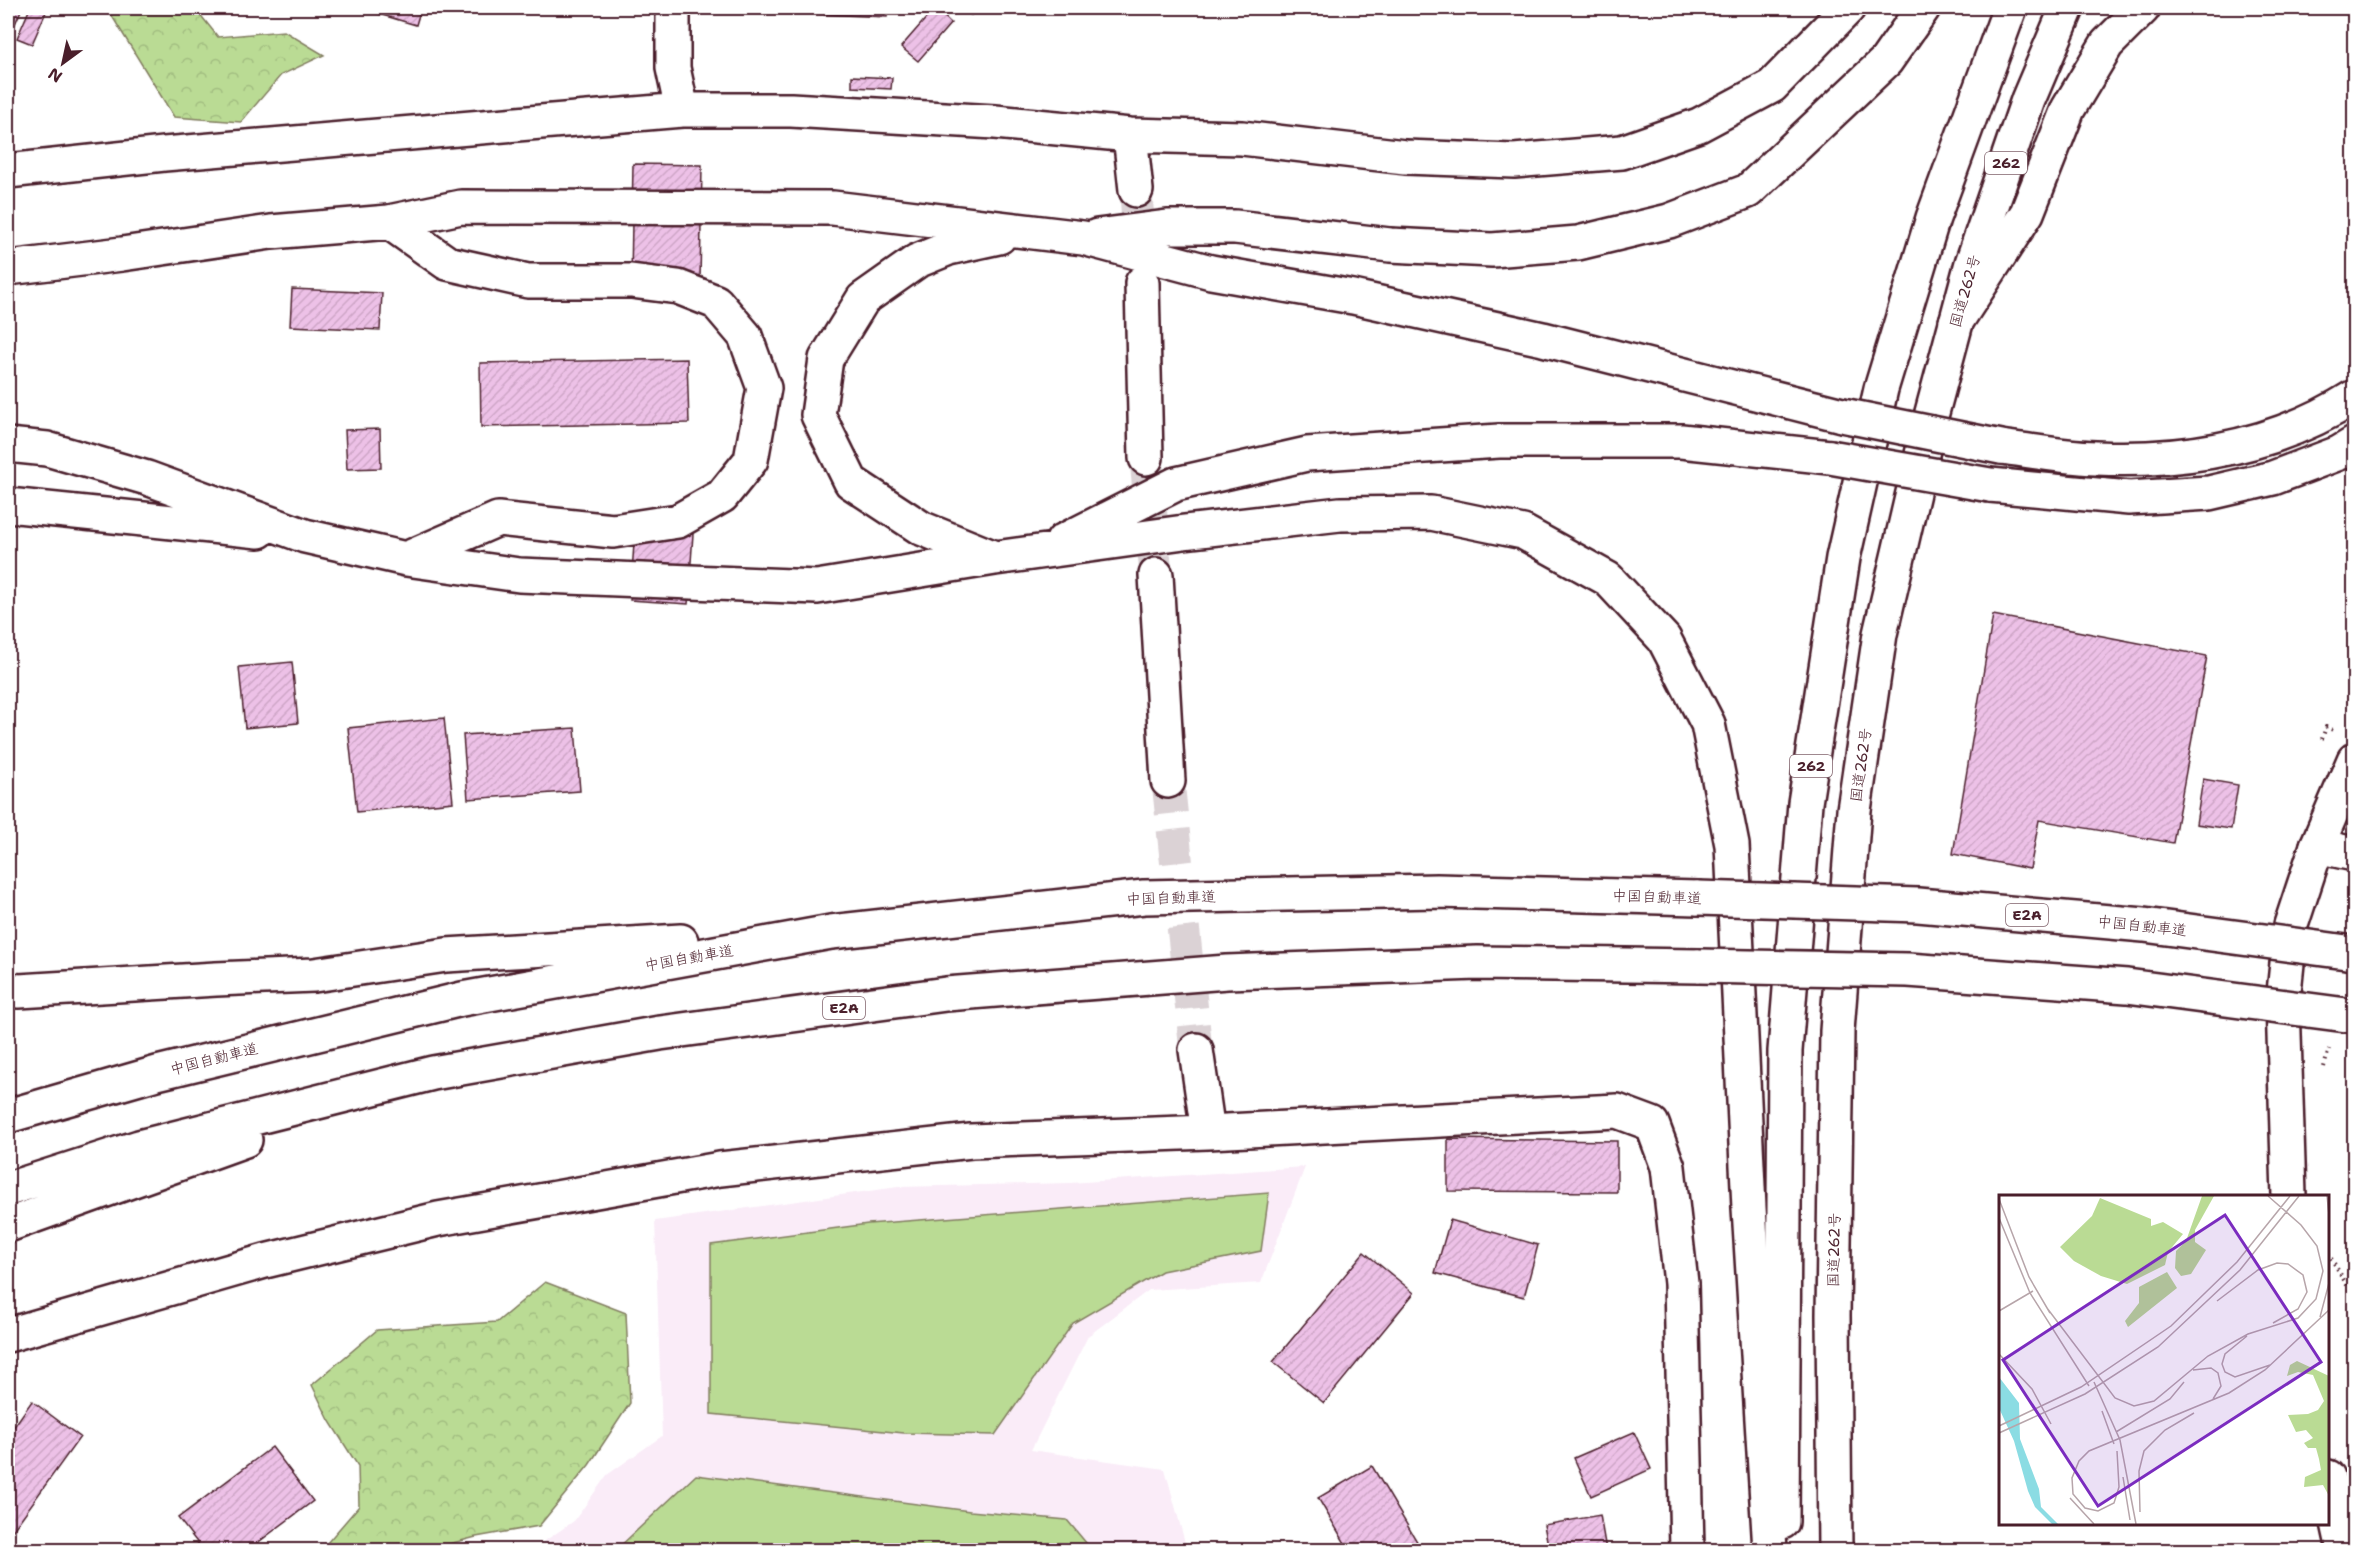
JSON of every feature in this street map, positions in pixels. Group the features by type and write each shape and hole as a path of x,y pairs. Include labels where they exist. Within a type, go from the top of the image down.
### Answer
{"main road":[{"path":"673,8 673,68 682,110"},
{"path":"8,171 164,154 682,110 791,110 994,122 1130,135 1242,138 1405,157 1514,161 1622,152 1699,125 1772,86 1848,8"},
{"path":"1083,238 1167,227 1235,226 1390,245 1492,250 1578,243 1669,221 1748,191 1886,61 1923,8"},
{"name":"262","path":"1782,1551 1785,1051 1805,803 1843,558 1881,389 1933,218 2010,8"},
{"name":"国道262号","path":"1835,1551 1833,1315 1837,1031 1854,810 1880,634 1930,420 1972,263 2028,100 2067,8"},
{"path":"1956,322 2027,213 2068,109 2107,44 2143,8"},
{"path":"1130,135 1136,190"},
{"path":"8,268 271,232 389,222 461,207 833,208 1083,238 1211,272 1353,297 1543,339 1842,415 2001,447 2094,458 2158,459 2227,449 2286,432 2355,397"},
{"path":"389,222 447,263 528,281 631,281 678,287 716,303 745,336 764,388 751,460 722,496 678,521 613,531 498,519 406,559"},
{"path":"995,558 921,528 851,482 818,415 826,359 863,299 917,261 949,248 1021,232"},
{"path":"1142,283 1146,458"},
{"path":"1041,553 1176,483 1306,454 1499,441 1681,441 1830,457 1990,485 2129,498 2209,493 2273,478 2339,453 2355,444"},
{"path":"8,445 47,449 147,478 305,536 406,559 519,575 817,587 995,558 1184,532 1341,514 1431,513 1523,532 1608,579 1664,639 1708,724 1732,845 1749,1209 1770,1551"},
{"path":"8,506 305,536"},
{"path":"1156,575 1168,781"},
{"path":"2289,1195 2283,1002 2291,925 2317,846 2355,760"},
{"path":"2317,846 2355,854"},
{"name":"中国自動車道","path":"8,1116 157,1073 462,999 831,932 1144,897 1437,891 1918,905 2144,925 2355,953"},
{"path":"8,990 19,992 314,975 446,955 831,932"},
{"name":"E2A","path":"8,1189 139,1147 433,1072 660,1033 946,994 1251,971 1477,963 1908,970 2127,986 2355,1016"},
{"path":"1196,1050 1208,1132"},
{"path":"8,1225 433,1072"},
{"path":"8,1335 265,1261 438,1219 720,1169 971,1141 1617,1112 1653,1124 1668,1167 1681,1283 1687,1551"},
{"path":"2329,1482 2344,1551"}],"path":[{"path":"2322,1074 2331,1040"},
{"path":"2329,1255 2355,1297"}],"shaded area":[{"path":"1305,1167 1261,1283 1149,1290 1088,1336 1031,1450 1165,1469 1187,1550 501,1550 533,1549 574,1521 607,1475 662,1436 655,1221 898,1187 1070,1183"}],"green space":[{"path":"107,8 195,8 218,37 284,31 324,55 281,75 241,122 174,117"},
{"path":"1269,1193 1261,1251 1162,1271 1073,1323 995,1435 904,1433 711,1414 711,1245 868,1224"},
{"path":"545,1282 626,1313 630,1403 589,1465 539,1526 476,1537 426,1550 321,1550 359,1506 358,1466 329,1420 312,1385 377,1330 497,1322"},
{"path":"696,1475 970,1511 1067,1520 1092,1550 616,1550"}],"building":[{"path":"8,8 22,8 8,40"},
{"path":"30,8 46,12 32,44 17,38"},
{"path":"365,8 421,8 416,25 365,10"},
{"path":"821,8 887,8 887,17 820,14"},
{"path":"935,8 951,23 918,61 901,47"},
{"path":"961,8 978,8 971,15"},
{"path":"852,76 892,78 891,89 852,87"},
{"path":"633,164 702,165 700,281 631,279"},
{"path":"292,289 382,293 380,330 290,326"},
{"path":"687,359 689,423 481,427 480,363"},
{"path":"380,429 381,468 347,469 345,430"},
{"path":"635,530 693,534 688,604 630,600"},
{"path":"1993,615 2207,656 2173,843 2039,820 2030,869 1953,854"},
{"path":"292,662 298,723 245,728 239,667"},
{"path":"444,718 453,802 357,812 348,728"},
{"path":"575,728 580,791 468,799 463,735"},
{"path":"2203,779 2238,785 2231,829 2196,824"},
{"path":"1448,1139 1617,1141 1617,1192 1448,1191"},
{"path":"1450,1220 1538,1245 1524,1297 1435,1273"},
{"path":"1364,1252 1414,1293 1324,1403 1273,1362"},
{"path":"32,1401 80,1437 8,1537 8,1435"},
{"path":"1634,1432 1651,1469 1591,1496 1574,1458"},
{"path":"272,1447 313,1501 248,1550 203,1550 178,1518"},
{"path":"1372,1466 1422,1550 1349,1550 1318,1498"},
{"path":"1600,1515 1606,1550 1549,1550 1544,1525"}],"tunnel":[{"path":"1136,190 1140,260"},
{"path":"1146,458 1156,575"},
{"path":"1168,781 1196,1050"}]}
